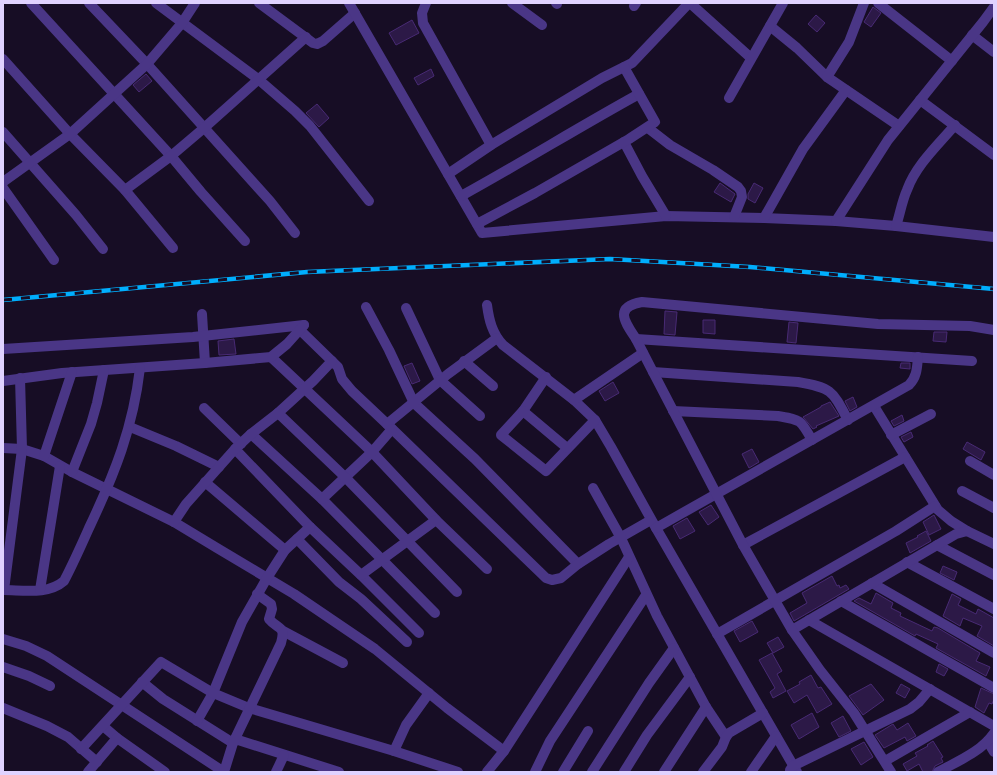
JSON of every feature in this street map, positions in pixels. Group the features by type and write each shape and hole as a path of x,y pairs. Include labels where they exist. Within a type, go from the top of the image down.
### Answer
{"street":[{"path":"31,3 171,156 245,241"},
{"path":"89,3 147,64 270,201 295,234"},
{"path":"156,3 258,79 295,111 310,126 369,201"},
{"path":"3,182 70,134 147,64 182,23 195,3"},
{"path":"259,3 314,43 320,43 355,13"},
{"path":"349,3 482,233 666,216 836,221 994,237"},
{"path":"426,3 422,13 423,23 491,145"},
{"path":"512,3 542,25"},
{"path":"448,174 491,145 602,78 632,63 690,3 752,58"},
{"path":"729,98 783,3"},
{"path":"827,77 849,42 864,3"},
{"path":"878,3 952,60"},
{"path":"836,221 870,166 899,126 994,6"},
{"path":"770,26 797,48 827,77 899,126"},
{"path":"972,35 994,52"},
{"path":"125,190 171,156 306,37"},
{"path":"3,59 70,134 125,190 173,248"},
{"path":"477,224 624,142 648,128 655,122 624,67"},
{"path":"764,218 803,149 846,90"},
{"path":"461,196 639,94"},
{"path":"920,100 994,155"},
{"path":"896,226 907,189 914,176 955,125"},
{"path":"648,128 670,145 713,170 738,187 741,191 742,197 734,217"},
{"path":"3,132 31,162 103,249"},
{"path":"624,142 666,216"},
{"path":"3,188 54,260"},
{"path":"891,772 854,713 820,670 792,630 743,545 716,494 624,318 624,312 625,308 642,302 862,322 970,326 994,330"},
{"path":"487,305 489,318 497,338 503,345 546,377 595,420 612,447 653,524 763,713 793,770 865,730 910,709 919,702 930,689"},
{"path":"366,307 389,350 414,403 475,459 578,564"},
{"path":"406,308 440,380 480,416"},
{"path":"202,314 205,363"},
{"path":"3,349 203,336 304,325 287,344 272,357 72,372 3,381"},
{"path":"300,330 338,366 346,385 546,578 552,580 561,578 578,564 609,544 716,494 909,385 914,380 917,371 918,357"},
{"path":"322,499 372,452 390,426 414,403 464,361 497,338"},
{"path":"636,339 972,360"},
{"path":"574,400 643,353"},
{"path":"272,357 372,452 436,520 487,569"},
{"path":"174,522 186,504 238,446 278,413 332,361"},
{"path":"464,361 493,386"},
{"path":"20,378 22,449 3,590 40,590 50,589 64,581 107,489 130,427 138,388 140,368"},
{"path":"72,472 91,424 104,370"},
{"path":"44,456 72,372"},
{"path":"653,372 798,382 823,387 831,392 848,420"},
{"path":"546,377 522,412 501,436 546,471 595,420"},
{"path":"874,406 938,510 951,521 967,531 994,544"},
{"path":"204,408 310,527 362,575 419,633"},
{"path":"673,411 778,416 795,419 801,422 812,440"},
{"path":"522,412 567,448"},
{"path":"278,413 346,478 457,592"},
{"path":"891,435 931,414"},
{"path":"130,427 176,446 219,467"},
{"path":"251,434 322,499 435,613"},
{"path":"3,448 22,449 44,456 60,466 174,522 267,578 300,598 375,649 447,708 504,751"},
{"path":"743,545 905,457"},
{"path":"970,461 994,475"},
{"path":"40,590 60,466"},
{"path":"205,482 285,550"},
{"path":"594,488 621,538 646,595 706,707 726,738"},
{"path":"962,491 994,508"},
{"path":"717,634 896,531 935,506"},
{"path":"362,575 436,520"},
{"path":"197,721 213,693 249,607 285,550 310,527"},
{"path":"792,630 956,534 967,531"},
{"path":"297,539 339,582 361,599 408,642"},
{"path":"937,545 994,575"},
{"path":"487,772 504,751 629,557"},
{"path":"907,562 994,609"},
{"path":"872,583 994,653"},
{"path":"258,594 271,604 270,619 283,630 343,663"},
{"path":"535,772 550,741 646,595"},
{"path":"841,601 994,688"},
{"path":"809,620 994,726"},
{"path":"3,639 22,644 47,656 224,772 234,741 281,643 283,630"},
{"path":"592,772 649,683 674,648"},
{"path":"82,749 161,662 213,693 249,708 394,751 446,770 458,772"},
{"path":"3,667 29,676 50,686"},
{"path":"624,772 647,735 690,677"},
{"path":"142,682 163,699 197,721 234,741 284,755 316,769 339,772"},
{"path":"394,751 406,725 429,693"},
{"path":"664,772 706,707"},
{"path":"3,708 47,726 68,737 97,762"},
{"path":"885,762 970,712"},
{"path":"703,772 733,730 763,713"},
{"path":"103,726 117,738 165,772"},
{"path":"563,772 588,731"},
{"path":"938,772 988,742 994,733"},
{"path":"752,772 776,736"},
{"path":"88,772 117,738"},
{"path":"988,742 994,752"},
{"path":"276,772 284,755"}],"building":[{"path":"873,7 881,13 871,27 864,22"},
{"path":"816,15 825,23 817,32 808,24"},
{"path":"412,20 419,33 396,45 389,33"},
{"path":"431,69 434,76 418,85 414,78"},
{"path":"146,74 152,81 139,92 133,85"},
{"path":"317,104 329,118 319,127 306,113"},
{"path":"720,183 735,194 731,202 714,192"},
{"path":"754,183 763,188 755,203 748,199 748,194"},
{"path":"665,311 677,312 675,335 664,334"},
{"path":"703,320 715,320 715,334 703,333"},
{"path":"789,322 798,323 796,343 787,342"},
{"path":"934,332 947,332 946,342 933,341"},
{"path":"234,339 236,354 219,355 218,341"},
{"path":"412,363 420,381 412,384 404,366"},
{"path":"901,363 910,363 910,369 900,368"},
{"path":"613,382 619,393 605,401 599,391"},
{"path":"853,397 857,407 850,411 845,401"},
{"path":"830,402 839,416 816,426 817,427 813,429 803,417"},
{"path":"902,415 904,421 894,426 891,421"},
{"path":"911,432 913,437 904,442 901,437"},
{"path":"967,442 985,452 981,460 963,449"},
{"path":"752,449 759,462 749,468 742,454"},
{"path":"711,505 719,517 708,525 699,512"},
{"path":"934,515 941,529 929,535 923,522"},
{"path":"687,518 695,531 680,539 673,526"},
{"path":"926,531 931,541 910,553 906,543"},
{"path":"943,566 957,572 954,580 940,573"},
{"path":"832,576 837,586 839,585 840,588 846,585 849,589 794,621 790,613 807,603 802,593"},
{"path":"876,593 893,603 891,608 901,613 900,616 932,631 934,627 938,628 980,653 976,661 990,667 986,676 936,648 938,644 916,634 915,636 854,601 859,598 871,604"},
{"path":"952,594 961,599 958,605 976,614 978,609 994,618 994,646 977,636 982,626 963,618 960,626 943,616"},
{"path":"752,621 758,632 740,642 734,631"},
{"path":"778,637 784,647 773,653 767,643"},
{"path":"772,653 782,671 777,674 786,691 773,698 770,692 775,688 759,660"},
{"path":"939,664 948,669 944,676 936,672"},
{"path":"811,675 818,688 821,687 832,704 817,713 807,695 794,703 787,691 800,684 799,682"},
{"path":"871,684 884,700 863,715 849,696"},
{"path":"901,684 910,689 905,698 896,693"},
{"path":"981,688 994,694 992,704 989,703 984,713 975,707"},
{"path":"812,713 819,727 799,739 791,725"},
{"path":"843,716 851,731 839,737 831,723"},
{"path":"908,723 916,736 907,741 905,737 884,748 875,735 893,724 897,730"},
{"path":"933,741 943,757 941,758 943,762 935,766 932,772 923,772 919,764 907,771 903,764 917,756 915,753 928,746 927,745"},
{"path":"864,742 873,757 861,765 851,749"}],"railway":[{"path":"3,300 307,272 610,259 750,267 994,289"}]}
